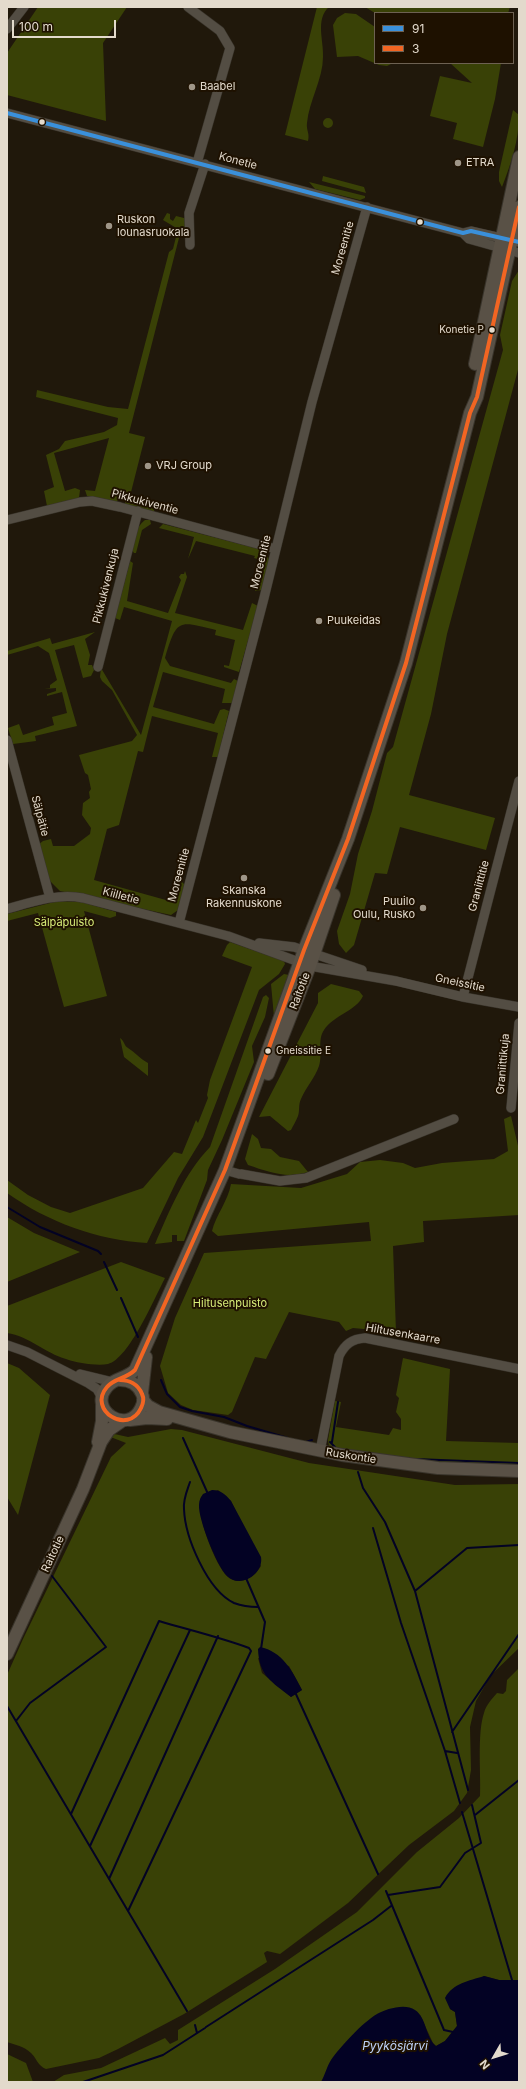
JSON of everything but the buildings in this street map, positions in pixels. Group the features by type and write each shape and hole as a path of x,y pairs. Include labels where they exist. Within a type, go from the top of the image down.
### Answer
{"main road":[{"name":"Raitotie","path":"510,245 519,157"},
{"name":"Raitotie","path":"117,1381 130,1375 135,1370 225,1170 309,952 335,891 348,839 406,663 470,413 469,394 519,207"},
{"name":"Raitotie","path":"142,1397 149,1340"},
{"path":"117,1381 134,1383 142,1397 139,1412 125,1420 110,1417 102,1402 104,1391 117,1381"},
{"name":"Ruskontie","path":"142,1397 148,1406 159,1412 230,1432 320,1451 438,1468 519,1471"},
{"name":"Raitotie","path":"7,1654 83,1489 96,1453 102,1421 102,1402"},
{"name":"Ruskontie","path":"125,1420 147,1418 186,1420"},
{"name":"Raitotie","path":"96,1453 109,1430 125,1420"}],"street":[{"path":"188,7 220,31 230,48 189,213 190,245"},
{"path":"7,29 19,9"},
{"name":"Konetie","path":"7,113 463,233 471,231 510,245"},
{"name":"Moreenitie","path":"179,923 276,549 312,402 367,207"},
{"name":"Pikkukiventie","path":"7,520 85,501 138,511 276,549"},
{"name":"Pikkukivenkuja","path":"98,667 138,511"},
{"name":"Sälpätie","path":"7,740 50,898"},
{"name":"Graniittitie","path":"463,997 519,781"},
{"name":"Kiilletie","path":"7,909 63,896 83,898 228,936 309,952"},
{"name":"Kiilletie","path":"228,936 305,964"},
{"name":"Gneissitie","path":"309,952 396,981"},
{"name":"Gneissitie","path":"305,964 396,981 463,997 519,1007"},
{"name":"Graniittikuja","path":"512,1108 519,1023"},
{"path":"225,1170 280,1181 306,1178 454,1119"},
{"name":"Hiltusenkaarre","path":"320,1451 339,1356 342,1348 355,1339 365,1338 519,1369"},
{"path":"7,1345 27,1352 94,1386 102,1402"},
{"path":"66,1371 117,1381"}],"green space":[{"path":"38,7 127,7 103,43 106,121 7,95 7,53"},
{"path":"317,7 329,7 322,18 321,24 323,51 321,74 308,115 308,141 285,135"},
{"path":"365,7 510,7 508,12 374,12"},
{"path":"345,13 356,14 374,26 374,63 358,56 337,57 333,25 337,18"},
{"path":"377,64 391,64 387,66"},
{"path":"451,64 501,64 495,99 483,147 453,139 457,123 430,116 440,76 472,83"},
{"path":"513,110 519,115 518,134 502,187 499,181 499,172"},
{"path":"326,118 330,118 332,119 332,127 326,128 323,125 323,121"},
{"path":"323,176 364,187 366,193 322,181"},
{"path":"309,182 365,196 365,198 360,200 315,189"},
{"path":"167,213 170,214 170,219 173,221 176,216 188,219 184,234 180,234 129,433 145,437 129,500 155,507 154,511 151,512 125,505 125,499 119,498 116,503 87,496 85,490 95,491 109,438 54,453 65,491 75,488 80,490 79,498 47,506 44,491 54,487 46,455 59,449 65,441 104,432 117,425 118,418 36,397 37,390 108,407 128,409 169,252 173,249 178,229 163,220"},
{"path":"519,270 519,366 447,634 431,714 409,795 495,818 486,850 400,827 387,874 375,873 354,945 346,953 339,944 337,931 350,894 358,854 372,811 387,753 393,747 503,350 500,335 512,281"},
{"path":"145,520 150,520 151,524 142,530 136,553 134,553 132,550 136,534 139,526"},
{"path":"163,524 263,550 269,559 262,590 255,591 261,560 254,558 255,556 196,541 188,559 194,537 159,528"},
{"path":"130,561 133,563 127,601 168,613 181,580 179,577 181,574 184,574 185,571 187,577 175,613 243,630 252,603 258,606 239,672 224,667 224,665 229,666 235,640 215,635 216,630 194,625 186,624 176,629 165,658 170,666 231,683 234,679 238,681 232,703 222,703 225,689 163,672 153,707 214,724 220,710 224,709 229,711 218,757 212,757 218,733 152,716 143,752 138,751 119,825 107,829 94,880 173,902 179,881 182,882 185,885 178,910 171,915 60,891 50,881 39,844 43,841 51,839 53,846 74,846 90,834 91,828 82,815 83,803 90,798 89,792 91,789 88,775 85,773 79,755 132,741 137,735 112,690 102,681 100,677 101,668 141,735 172,621 124,607 120,620 115,618"},
{"path":"95,632 85,639 90,655 88,665 92,665 94,670 91,676 83,678 74,645 55,650 77,726 35,736 36,741 13,744 8,728 19,724 23,735 54,725 52,717 67,713 62,692 47,696 47,694 56,691 56,688 44,689 50,688 50,685 57,680 49,653 38,646 7,655 7,651 50,638 52,644"},
{"name":"Sälpäpuisto","path":"58,901 82,902 116,912 116,916 110,918 84,911 107,996 64,1007 38,913 7,921 7,914"},
{"path":"230,942 284,961 285,964 279,974 259,990 203,1137 178,1178 147,1243 110,1238 74,1228 39,1213 7,1193 7,1180 28,1195 51,1207 70,1213 143,1188 174,1152 182,1154 196,1120 198,1123 208,1098 207,1095 210,1080 252,967 222,956"},
{"path":"284,974 289,975 274,1017 271,984"},
{"path":"331,984 359,991 363,996 355,1006 333,1020 324,1030 320,1043 319,1066 301,1099 299,1114 291,1130 288,1131 270,1116 259,1117 318,1003 318,993"},
{"path":"266,995 269,998 265,1017 252,1046 254,1062 208,1170 207,1180 184,1241 177,1241 177,1235 172,1235 172,1242 155,1244 178,1193 193,1169 210,1147 263,997"},
{"path":"120,1038 127,1047 142,1060 148,1063 148,1076 124,1057"},
{"name":"Hiltusenpuisto","path":"511,1116 519,1150 519,1215 423,1221 424,1242 393,1246 396,1332 353,1328 346,1331 339,1322 289,1312 266,1359 255,1357 232,1412 228,1415 193,1410 181,1405 168,1393 160,1366 175,1318 204,1253 371,1241 369,1222 218,1236 212,1231 231,1184 301,1188 347,1174 360,1162 380,1160 403,1163 415,1168 442,1163 494,1159 508,1151 504,1119"},
{"path":"252,1134 258,1139 261,1148 271,1149 280,1157 299,1161 308,1172 285,1175 248,1165 245,1159"},
{"path":"7,1217 34,1233 80,1252 7,1282"},
{"path":"121,1262 165,1278 133,1340 116,1360 103,1365 76,1362 51,1353 23,1337 7,1333 7,1306"},
{"path":"403,1358 450,1369 446,1441 519,1443 519,1466 434,1464 335,1451 329,1446 328,1440 335,1401 341,1402 336,1427 389,1435 393,1428 401,1430 401,1419 396,1412 399,1398 396,1395"},
{"path":"7,1363 19,1368 50,1395 18,1515 7,1497"},
{"path":"171,1429 182,1430 309,1463 455,1485 519,1484 519,1648 491,1675 476,1701 470,1727 471,1770 467,1793 454,1811 409,1845 348,1903 280,1954 267,1951 264,1953 267,1962 184,2014 118,2049 99,2058 46,2069 41,2066 28,2051 22,2047 7,2042 7,1675 111,1457 126,1443 108,1436 110,1433 128,1437","holes":["218,1490 231,1501 261,1566 251,1577 242,1581 233,1580 223,1571 212,1551 203,1526 200,1504 201,1497","258,1658 289,1666 302,1690 291,1697 262,1673"]},
{"path":"519,1668 519,1980 499,1980 484,1976 450,2009 455,2012 457,2026 445,2041 436,2046 433,2043 420,2015 321,2082 53,2082 64,2075 101,2068 165,2038 170,2044 178,2040 178,2030 275,1969 357,1912 417,1852 459,1818 480,1796 480,1742 484,1713 497,1693 503,1694 506,1691 507,1680"},
{"path":"7,2054 26,2063 33,2082 7,2082"}],"water":[{"path":"212,1490 223,1493 231,1501 261,1557 259,1569 250,1578 238,1581 232,1580 223,1571 213,1553 202,1521 199,1505 203,1494"},
{"path":"260,1647 275,1653 286,1663 302,1690 291,1697 268,1678 261,1666 258,1649"},
{"name":"Pyykösjärvi","path":"484,1976 499,1980 519,1980 519,2082 321,2082 331,2060 346,2042 371,2018 385,2010 406,2007 415,2010 422,2018 432,2042 436,2046 445,2041 457,2026 455,2012 450,2009 445,1998 448,1993 452,1989 467,1981"}],"waterway":[{"path":"7,1207 40,1227 98,1251 101,1254"},
{"path":"104,1262 117,1290"},
{"path":"121,1298 138,1337"},
{"path":"161,1380 167,1394 180,1407 192,1411 224,1417 247,1426 288,1438"},
{"path":"332,1442 338,1402"},
{"path":"183,1438 208,1494"},
{"path":"306,1442 312,1440"},
{"path":"330,1442 337,1449"},
{"path":"414,1459 519,1463"},
{"path":"358,1472 363,1488 385,1522 415,1591 468,1790"},
{"path":"190,1482 184,1502 185,1521 188,1534 199,1562 215,1587 224,1596 237,1604 258,1607"},
{"path":"373,1528 401,1623 445,1751 460,1803"},
{"path":"415,1591 467,1548 519,1545"},
{"path":"16,1721 30,1703 106,1647 52,1576"},
{"path":"246,1578 265,1622 261,1649"},
{"path":"71,1814 159,1621 249,1648 251,1651 128,1911"},
{"path":"90,1846 190,1630"},
{"path":"452,1732 519,1634"},
{"path":"109,1879 218,1636"},
{"path":"295,1692 378,1874"},
{"path":"7,1706 187,2011"},
{"path":"445,1751 457,1753"},
{"path":"475,1815 519,1780"},
{"path":"388,1895 440,1887 465,1853 481,1843 472,1805"},
{"path":"462,1812 512,1980"},
{"path":"386,1891 444,2030 453,2032"},
{"path":"206,2027 373,1920 391,1906"},
{"path":"195,2025 197,2033"},
{"path":"83,2082 163,2055 205,2028"}],"transit line":[{"name":"91","path":"7,113 463,233 471,231 519,242"},
{"name":"3","path":"120,1380 136,1385 143,1397 141,1408 135,1416 127,1420 119,1420 112,1417 102,1404 102,1396 110,1384 135,1370 225,1170 304,950 348,839 406,663 470,413 477,397 519,207"}],"place":[{"name":"Baabel","path":"192,87"},
{"name":"ETRA","path":"458,163"},
{"name":"Ruskon lounasruokala","path":"109,226"},
{"name":"Konetie P","path":"492,330"},
{"name":"VRJ Group","path":"148,466"},
{"name":"Puukeidas","path":"319,621"},
{"name":"Skanska Rakennuskone","path":"244,878"},
{"name":"Puuilo Oulu, Rusko","path":"423,908"},
{"name":"Gneissitie E","path":"268,1051"}]}
